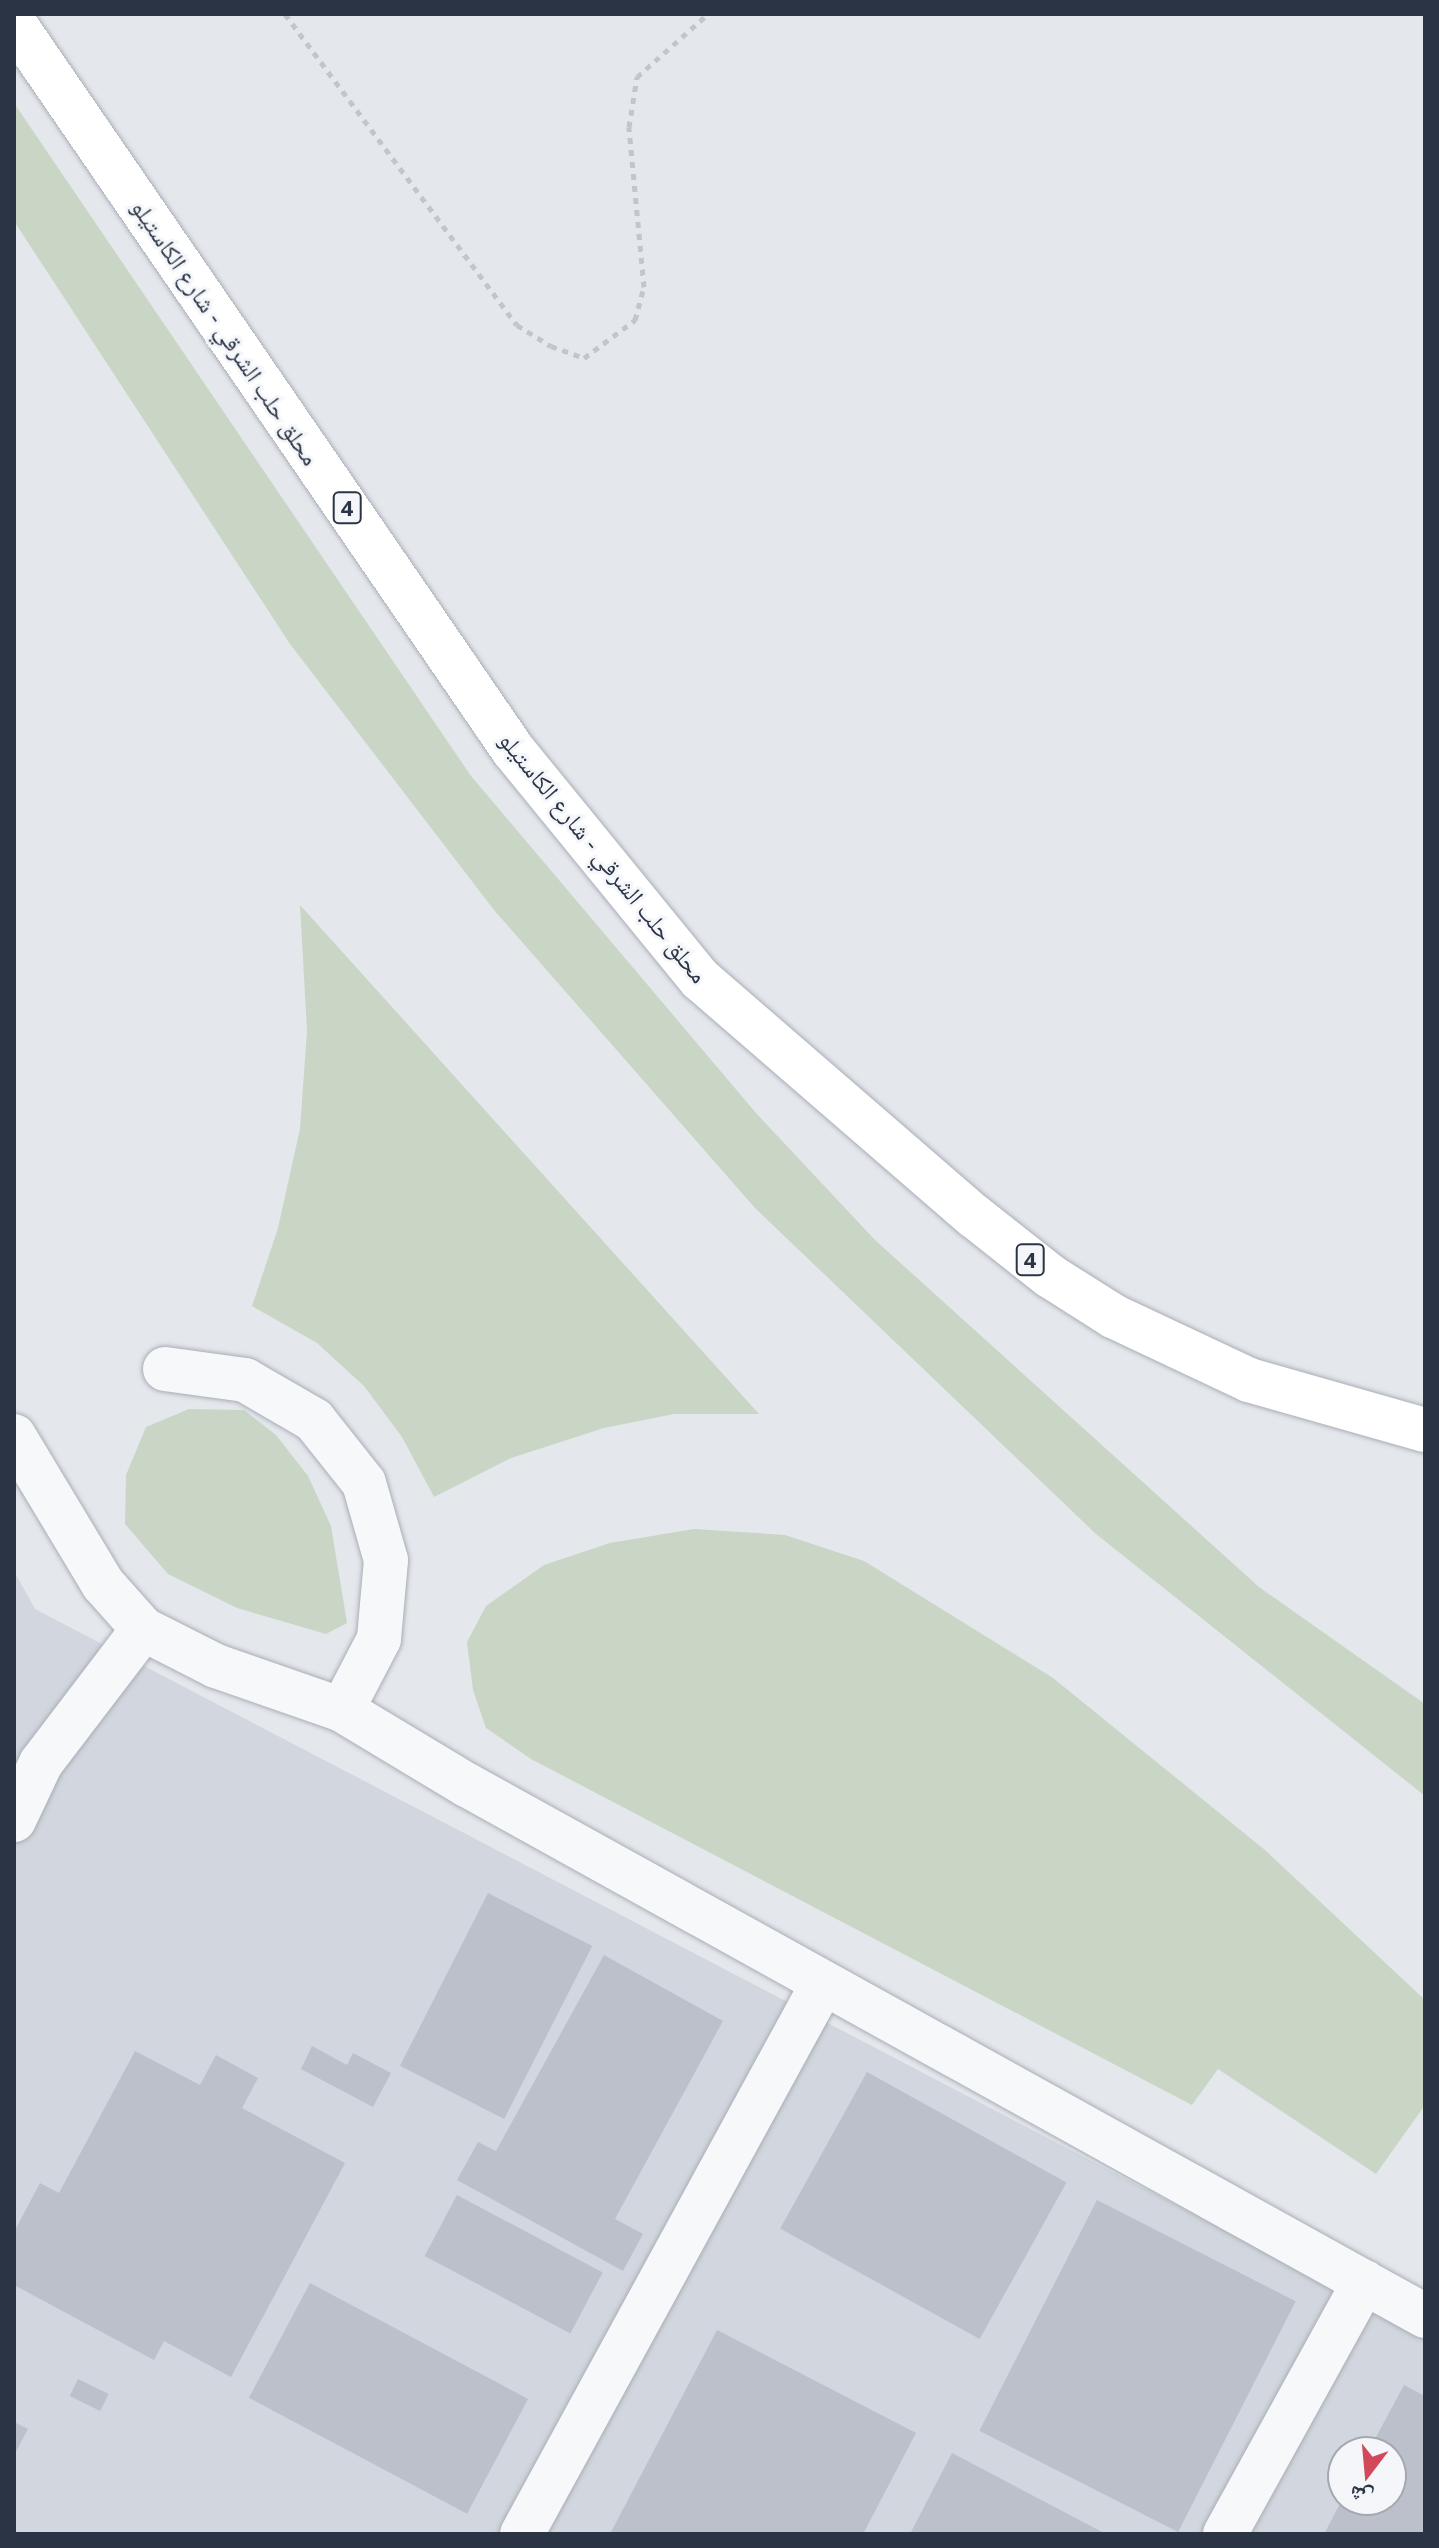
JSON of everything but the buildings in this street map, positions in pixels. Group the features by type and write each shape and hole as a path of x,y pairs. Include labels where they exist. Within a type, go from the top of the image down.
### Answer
{"highway":[{"name":"محلق حلب الشرقي - شارع الكاستيلو","path":"14,23 513,750 700,979 974,1216 1050,1276 1113,1316 1249,1380 1425,1430"}],"street":[{"path":"165,1369 245,1380 314,1420 364,1483 386,1560 379,1639 342,1710"},
{"path":"14,1436 103,1584 143,1629 216,1666 342,1710 823,1983 1425,2316"},
{"path":"14,1820 41,1763 143,1629"},
{"path":"522,2534 823,1983"},
{"path":"1225,2534 1364,2282"}],"path":[{"path":"285,14 517,325 551,346 584,358 635,320 644,287 629,127 637,77 708,14"}],"shaded area":[{"path":"14,1571 35,1609 1425,2335 1425,2534 14,2534"}],"green space":[{"path":"14,103 471,776 756,1113 875,1240 1259,1587 1425,1704 1425,1796 1096,1534 755,1208 494,910 290,644 14,221"},
{"path":"300,905 759,1414 674,1414 604,1428 511,1458 434,1497 402,1437 364,1386 317,1343 252,1306 278,1228 300,1129 307,1031"},
{"path":"189,1409 244,1410 276,1435 308,1476 331,1526 347,1623 326,1634 237,1608 168,1574 125,1524 126,1475 146,1427"},
{"path":"694,1529 785,1535 864,1561 1053,1678 1265,1850 1425,2000 1425,2105 1376,2174 1218,2069 1192,2105 531,1759 486,1728 473,1690 467,1642 486,1606 544,1565 610,1543"}]}
